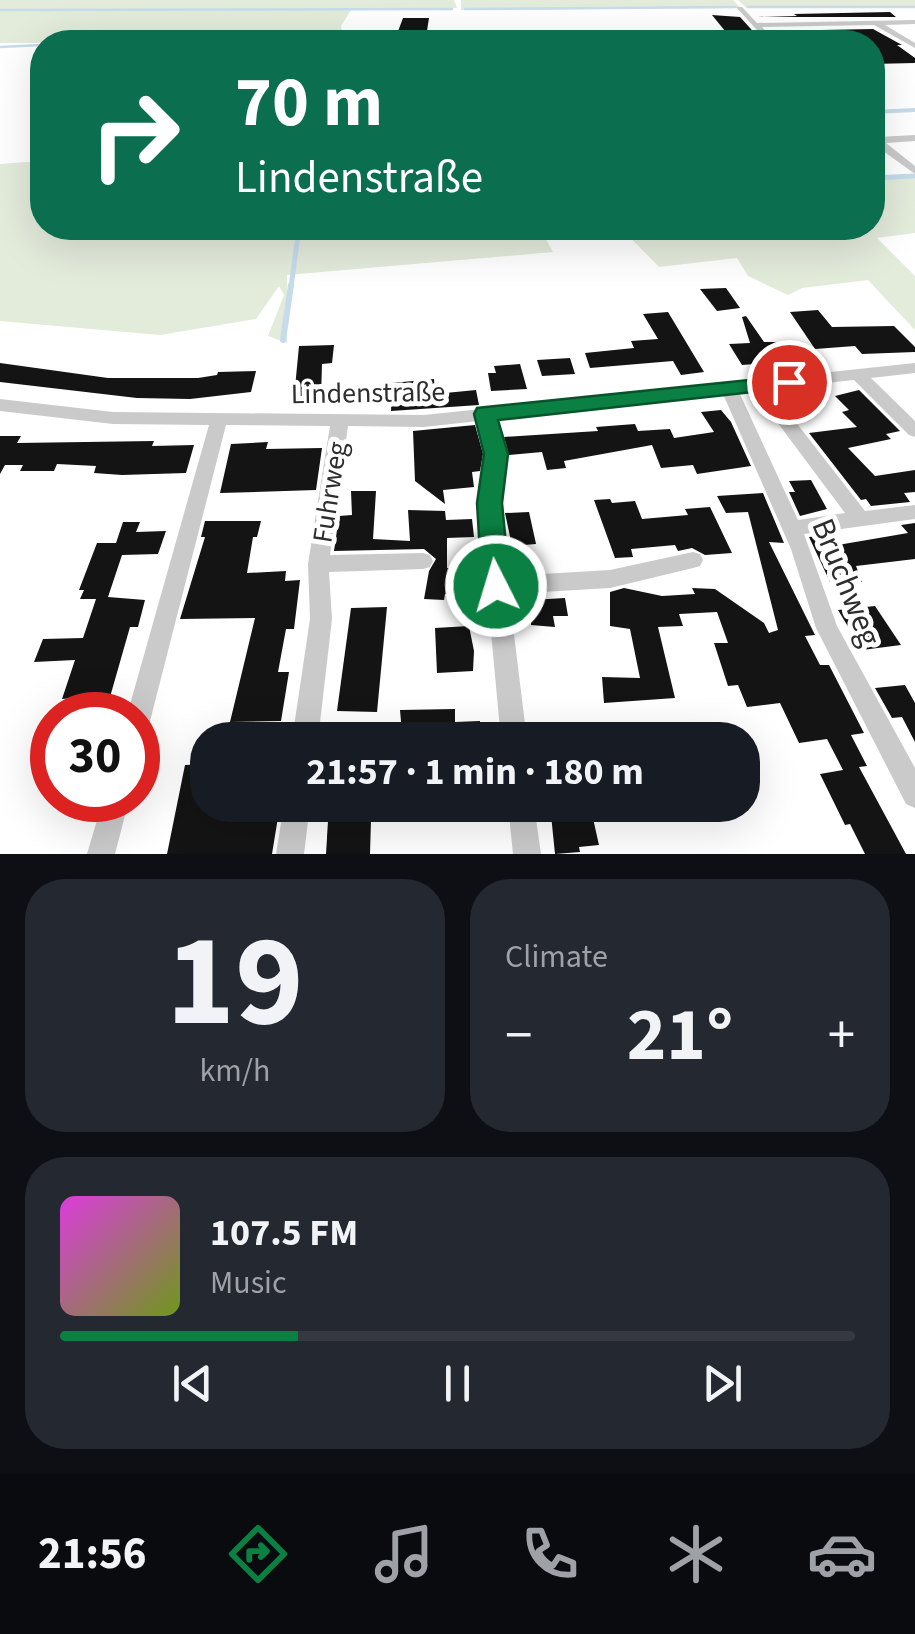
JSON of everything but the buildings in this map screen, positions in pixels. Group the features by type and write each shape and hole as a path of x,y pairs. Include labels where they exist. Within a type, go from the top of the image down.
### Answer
{"street":[{"path":"739,9 760,30"},
{"path":"756,26 915,22"},
{"path":"876,23 915,46"},
{"path":"885,138 915,138"},
{"path":"885,147 915,171"},
{"name":"Lindenstraße","path":"0,405 112,418 424,421 915,368"},
{"path":"859,375 915,432"},
{"name":"Bruchweg","path":"759,386 862,521"},
{"name":"Bruchweg","path":"730,389 792,528 827,628 915,795"},
{"path":"485,414 496,454 490,503 512,722"},
{"path":"146,692 219,420"},
{"name":"Fuhrweg","path":"307,722 321,619 318,564 340,420"},
{"path":"792,528 915,512"},
{"path":"496,586 610,579 693,560"},
{"name":"Fuhrweg","path":"318,564 423,562"},
{"path":"101,854 110,822"},
{"path":"290,854 294,822"},
{"path":"523,822 526,854"}],"green space":[{"path":"0,0 454,0 457,8 351,10 342,30 30,30 30,43 0,43"},
{"path":"461,0 733,0 741,8 461,10"},
{"path":"738,0 915,0 915,7 747,8"},
{"path":"30,162 30,240 546,240 553,252 287,275 287,343 268,336 284,295 279,286 256,319 160,335 0,321 0,164"},
{"path":"915,175 915,233 885,237 885,178"},
{"path":"633,240 879,240 915,276 915,330 868,280 802,288 788,295 748,276 737,258 659,267"}],"waterway":[{"path":"465,9 735,7"},
{"path":"748,7 915,7"},
{"path":"0,10 452,9"},
{"path":"0,47 30,46"},
{"path":"885,111 915,110"},
{"path":"885,177 913,176"},
{"path":"291,287 297,240"},
{"path":"283,340 291,285"}],"route":[{"path":"496,586 490,503 496,454 485,414 789,382"}]}
